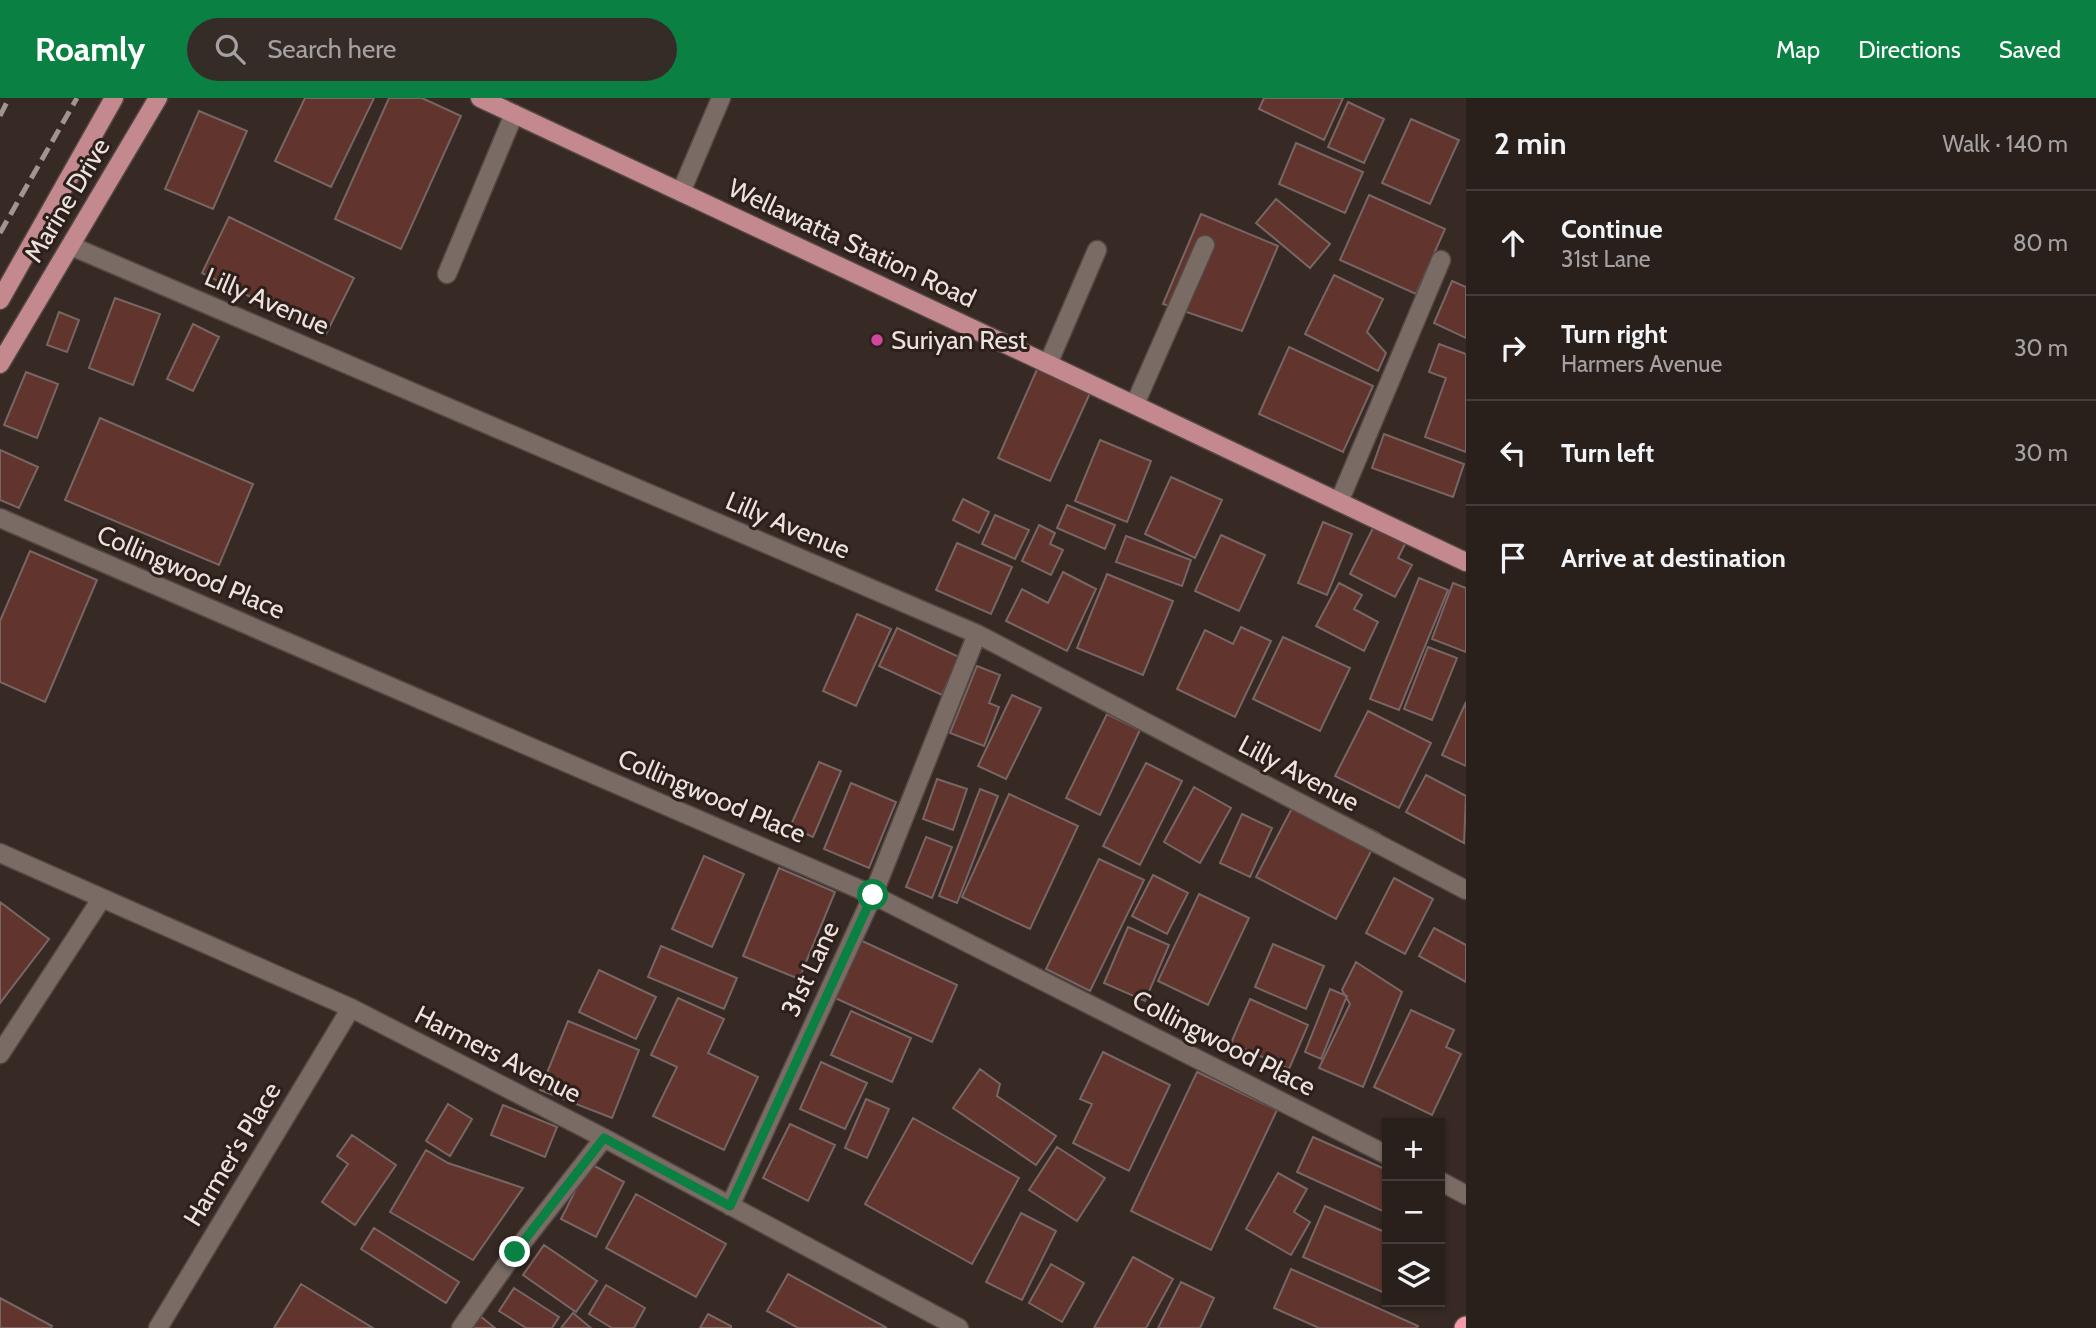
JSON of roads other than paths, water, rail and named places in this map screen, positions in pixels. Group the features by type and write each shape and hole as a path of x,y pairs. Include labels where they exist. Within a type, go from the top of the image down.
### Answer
{"main road":[{"name":"Marine Drive","path":"0,300 114,98"},
{"name":"Marine Drive","path":"0,364 158,98"},
{"name":"Wellawatta Station Road","path":"480,98 1466,562"}],"street":[{"path":"681,192 721,98"},
{"path":"447,274 513,114"},
{"path":"1135,404 1205,245"},
{"name":"Lilly Avenue","path":"71,246 976,635 1466,890"},
{"path":"1048,363 1097,250"},
{"path":"1339,502 1441,260"},
{"name":"Collingwood Place","path":"0,518 873,895 1382,1152"},
{"name":"31st Lane","path":"730,1206 873,895 976,635"},
{"name":"Harmers Avenue","path":"0,853 351,1008 604,1138 959,1328"},
{"path":"0,1054 103,898"},
{"name":"Harmer's Place","path":"158,1328 351,1008"},
{"path":"461,1328 515,1252 604,1138"},
{"path":"1445,1184 1466,1195"}],"railway":[{"path":"0,116 9,98"},
{"path":"0,233 77,98"}],"place":[{"name":"Suriyan Rest","path":"877,340"}]}
